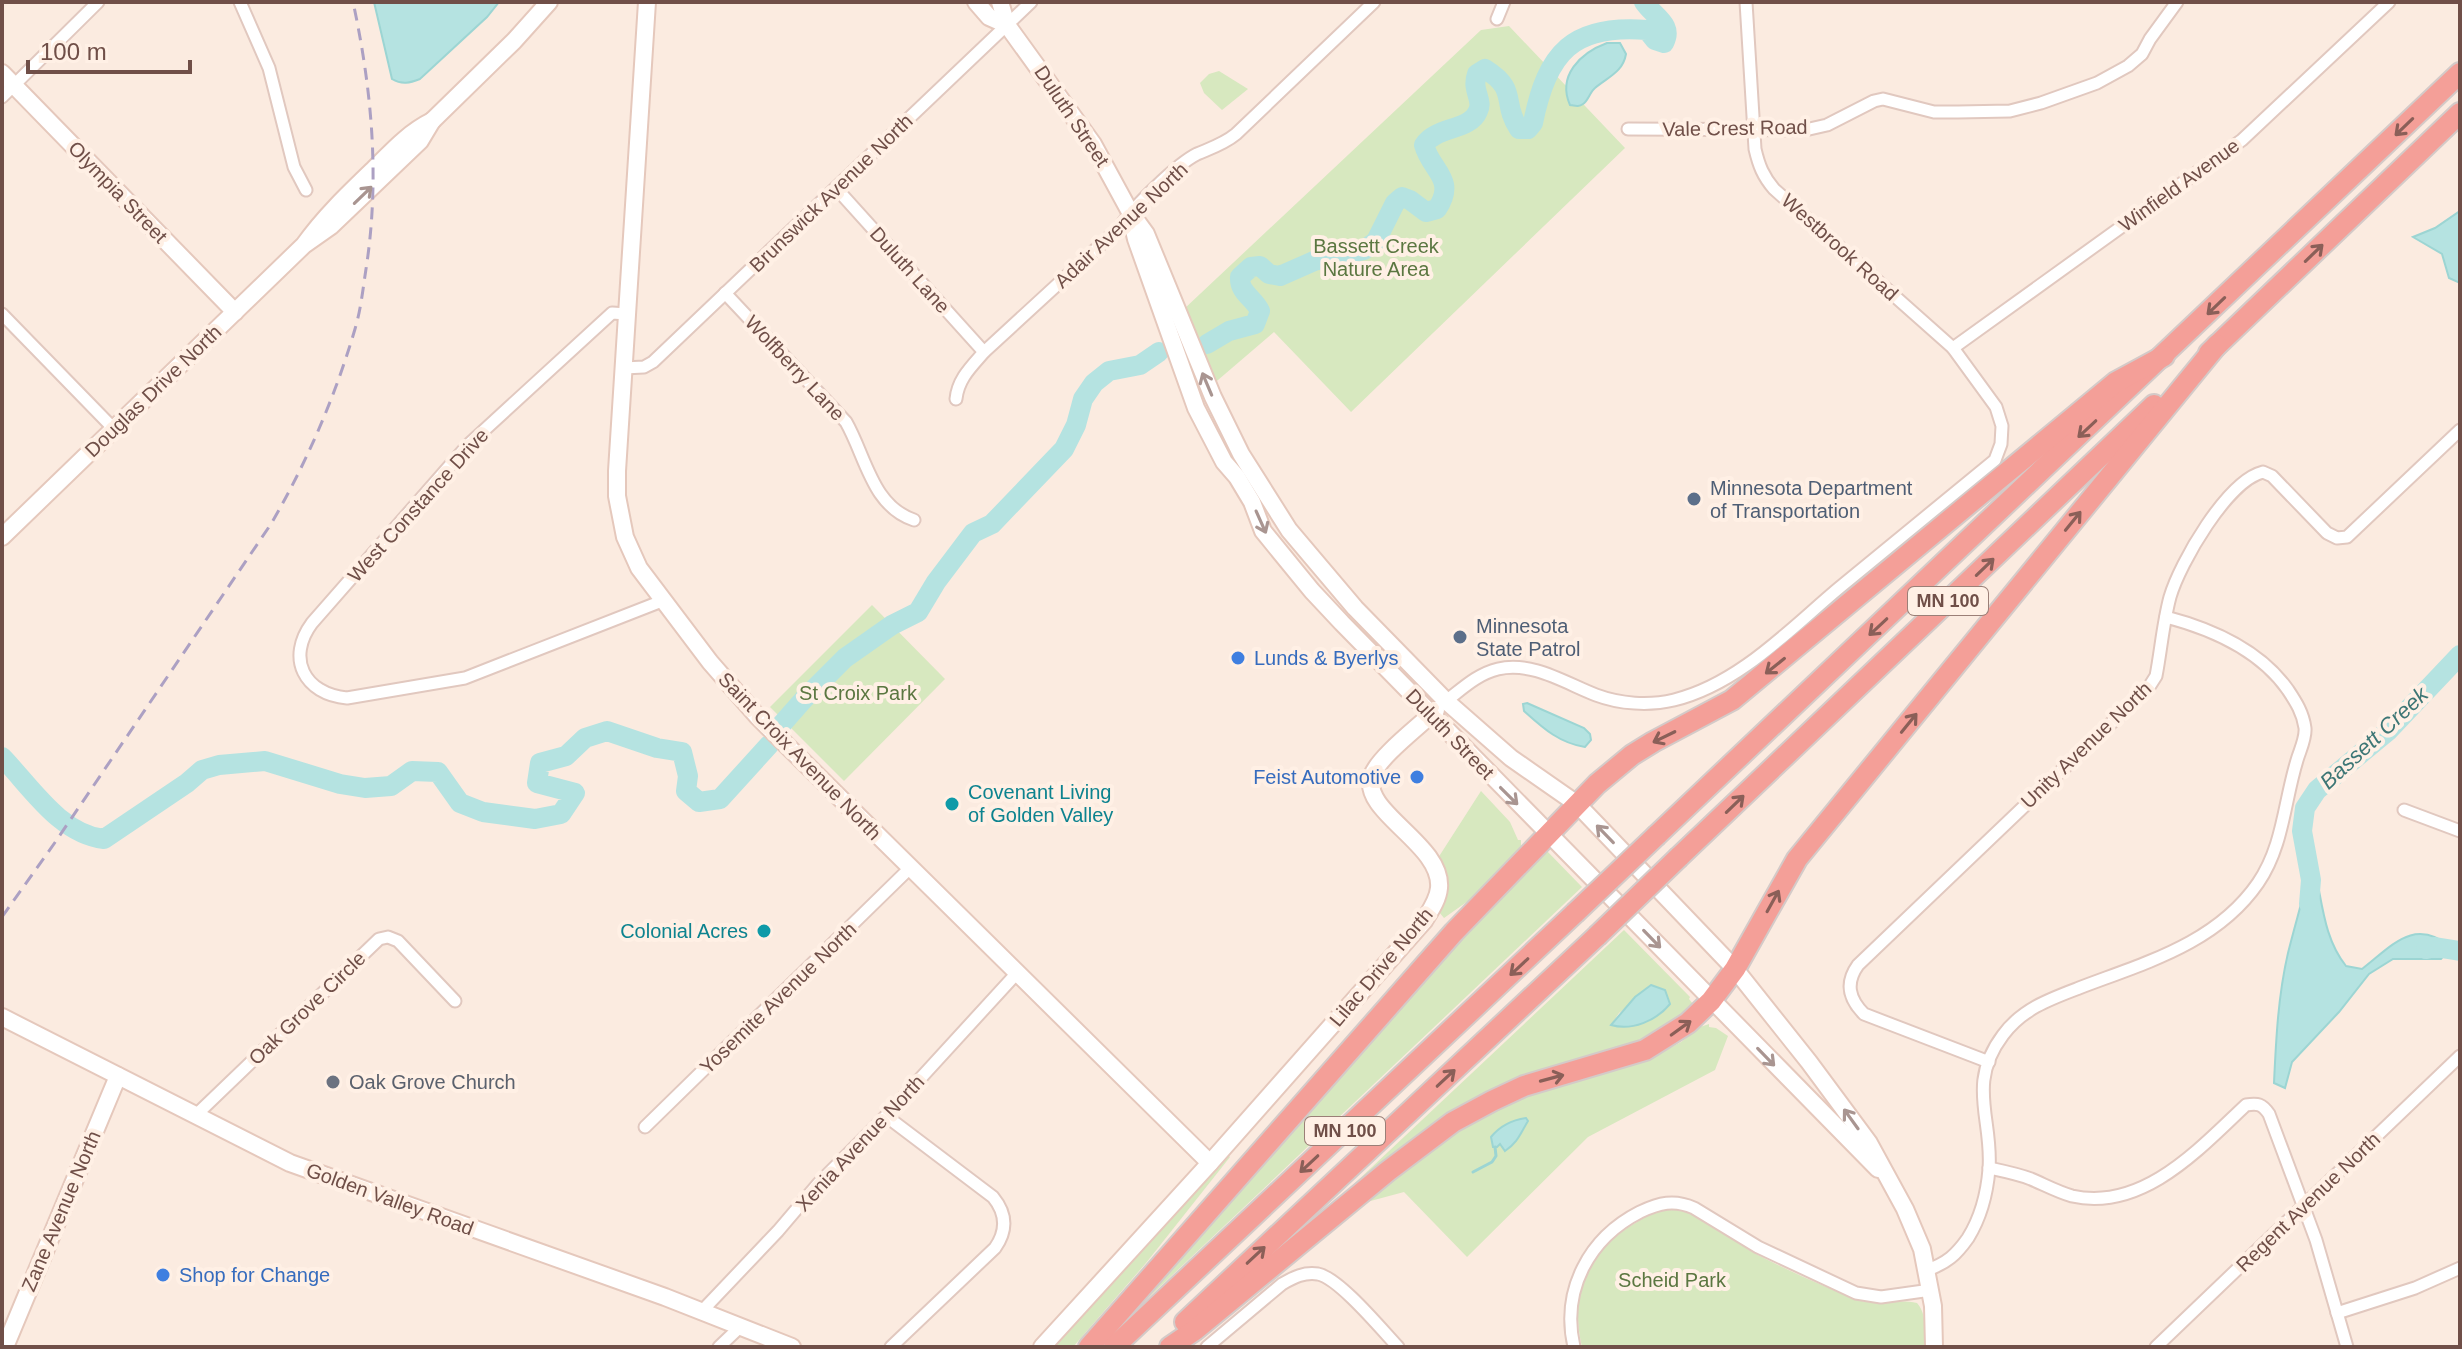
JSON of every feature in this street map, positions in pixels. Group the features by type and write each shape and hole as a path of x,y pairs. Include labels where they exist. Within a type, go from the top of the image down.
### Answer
{"highway":[{"name":"MN 100","path":"1114,1347 2460,73"},
{"name":"MN 100","path":"1158,1347 1597,936 2460,113"},
{"path":"1170,1347 1453,1122 1524,1086 1655,1046 1688,1023 1711,1001 1735,969 1797,859 2217,345"},
{"path":"1089,1347 1444,944 1613,769 1632,755 1732,700 2116,382 2164,356"}],"street":[{"path":"8,92 98,2"},
{"path":"240,2 269,68 294,167 306,190"},
{"name":"Douglas Drive North","path":"2,537 304,245 331,226 420,141 432,121 549,2"},
{"name":"Saint Croix Avenue North","path":"647,2 617,496 625,537 639,568 722,679 758,717 1210,1163"},
{"name":"Duluth Street","path":"976,2 989,17 1007,25"},
{"name":"Duluth Street","path":"1000,2 1007,25 1093,144 1130,212 1146,234 1227,426 1289,530 1355,608 1446,701 1511,758 1577,804 1760,998 1869,1143 1915,1230 1931,1290 1934,1347"},
{"name":"Brunswick Avenue North","path":"624,368 644,367 653,362 1031,2"},
{"name":"Adair Avenue North","path":"956,399 958,386 984,352 1120,227 1130,212 1189,159 1236,134 1374,2"},
{"path":"1497,19 1504,2"},
{"name":"Westbrook Road","path":"1746,2 1754,131 1758,164 1764,177 1953,348 1996,407 2002,426 2001,444 1995,460"},
{"name":"Vale Crest Road","path":"1628,129 1805,130 1827,125 1883,99 1934,112 1995,112 2026,108 2097,83 2128,66 2142,54 2177,2"},
{"name":"Winfield Avenue","path":"1953,348 2242,140 2389,2"},
{"name":"Olympia Street","path":"2,73 8,92 235,312"},
{"name":"Duluth Lane","path":"836,188 984,352"},
{"name":"Duluth Street","path":"1130,212 1136,239 1196,408 1224,462 1252,502 1263,531 1312,591 1431,715 1888,1179"},
{"name":"Wolfberry Lane","path":"725,293 846,422 858,442 876,488 887,504 900,515 914,520"},
{"name":"West Constance Drive","path":"627,314 612,313 468,445 312,623 304,634 299,653 303,672 311,682 333,696 347,698 465,678 662,601"},
{"path":"2,314 114,429"},
{"name":"Unity Avenue North","path":"1989,1062 1864,1014 1856,1005 1849,986 1858,965 2149,687 2156,676 2166,617 2177,579 2201,536 2231,494 2251,476 2263,472 2272,476 2327,533 2337,538 2347,537 2460,430"},
{"name":"Lilac Drive North","path":"1042,1347 1424,921 1439,889 1434,863 1374,796 1370,779 1385,757 1446,701 1480,676 1495,670 1535,670 1599,696 1626,702 1666,701 1707,688 1757,656 1995,460"},
{"path":"1927,1270 1943,1265 1954,1256 1978,1222 1989,1168 1982,1091 1989,1062 2002,1035 2032,1008 2194,942 2218,925 2241,905 2259,882 2283,828 2305,731 2300,708 2276,674 2249,651 2166,617"},
{"path":"2404,810 2460,831"},
{"name":"Yosemite Avenue North","path":"645,1127 910,868"},
{"name":"Oak Grove Circle","path":"196,1115 379,939 388,937 398,941 455,1001"},
{"name":"Xenia Avenue North","path":"702,1311 1016,974"},
{"name":"Golden Valley Road","path":"2,1017 290,1163 702,1311 792,1347"},
{"name":"Regent Avenue North","path":"2156,1347 2460,1056"},
{"name":"Zane Avenue North","path":"5,1347 118,1076"},
{"path":"1989,1168 2030,1179 2069,1195 2109,1198 2158,1179 2181,1164 2246,1105 2257,1103 2269,1114 2303,1206 2347,1347"},
{"path":"886,1116 993,1197 1000,1206 1004,1228 995,1248 891,1347"},
{"path":"1574,1347 1572,1299 1586,1260 1598,1243 1626,1220 1650,1207 1669,1202 1694,1208 1771,1254 1856,1293 1881,1297 1931,1290"},
{"path":"2337,1313 2415,1288 2460,1268"},
{"path":"1207,1347 1282,1284 1292,1277 1309,1274 1320,1274 1336,1283 1398,1347"},
{"path":"719,1347 740,1327"}],"green space":[{"name":"Bassett Creek Nature Area","path":"1509,26 1625,148 1351,412 1274,332 1211,386 1184,309 1481,30"},
{"path":"1219,71 1248,89 1222,110 1204,93 1200,83 1209,74"},
{"name":"St Croix Park","path":"872,605 945,679 844,781 770,707"},
{"path":"1481,791 1510,822 1518,840 1521,840 1521,846 1485,889 1444,918 1439,912 1445,892 1438,858"},
{"path":"1546,850 1582,887 1145,1301 1140,1296 1454,942"},
{"path":"1624,930 1690,997 1693,1004 1677,1019 1624,1048 1543,1075 1322,1214","holes":["1631,1003 1670,1004 1651,1020 1611,1025"]},
{"path":"1709,1024 1709,1027 1728,1036 1715,1070 1588,1137 1467,1257 1404,1192 1363,1203 1432,1143 1502,1101 1646,1061"},
{"path":"1227,1154 1230,1157 1146,1263 1073,1347 1051,1347"},
{"name":"Scheid Park","path":"1671,1208 1705,1222 1770,1261 1855,1299 1917,1303 1924,1318 1924,1347 1582,1347 1578,1308 1586,1274 1594,1260 1620,1233 1649,1215"}],"water":[{"path":"374,2 499,2 420,79 406,83 392,79"},
{"path":"1607,43 1620,43 1626,54 1622,65 1593,90 1583,104 1570,105 1566,84 1569,75 1580,59"},
{"path":"2460,211 2460,283 2449,278 2442,254 2413,237 2435,228"},
{"path":"1523,704 1584,728 1591,740 1585,747 1559,738 1524,711"},
{"path":"2317,880 2330,936 2346,966 2362,969 2394,944 2415,934 2438,938 2451,947 2441,959 2393,959 2369,974 2339,1012 2292,1062 2285,1088 2274,1083 2282,985 2307,881"},
{"path":"1651,985 1665,990 1670,1004 1664,1010 1651,1020 1635,1025 1611,1025 1635,997"},
{"path":"1526,1118 1528,1121 1509,1148 1505,1151 1500,1144 1493,1147 1491,1137 1498,1130"}],"waterway":[{"name":"Bassett Creek","path":"1207,344 1229,331 1255,324 1260,311 1240,283 1240,277 1251,267 1260,266 1269,274 1280,276 1314,261 1364,250 1376,241 1395,203 1402,197 1426,212 1437,209 1444,182 1424,145 1436,134 1461,126 1474,117 1480,103 1475,85 1477,74 1485,69 1502,83 1519,129 1528,129 1533,123 1546,78 1556,61 1582,38 1621,29 1647,30 1655,40 1664,43 1665,26 1644,2"},
{"name":"Bassett Creek","path":"782,724 845,658 892,625 918,612 973,533 992,524 1064,449 1076,425 1083,399 1094,383 1109,371 1140,365 1159,352"},
{"name":"Bassett Creek","path":"2309,904 2311,880 2302,831 2305,808 2317,790 2388,731 2460,655"},
{"name":"Bassett Creek","path":"2,757 60,819 88,835 104,839 202,770 219,765 265,761 340,784 365,788 391,786 412,771 438,772 460,803 483,812 535,819 561,814 575,793 537,783 540,763 566,756 585,738 607,731 657,748 682,752 688,776 686,791 699,802 720,799 769,745"},
{"name":"Bassett Creek","path":"2426,949 2435,947 2460,951"},
{"path":"1473,1172 1492,1162 1496,1156 1495,1147"}],"railway":[{"path":"2,917 271,524 308,453 329,404 359,314 373,202 369,101 353,2"}],"place":[{"name":"Minnesota Department of Transportation","path":"1694,499"},
{"name":"Minnesota State Patrol","path":"1460,637"},
{"name":"Lunds & Byerlys","path":"1238,658"},
{"name":"Feist Automotive","path":"1417,777"},
{"name":"Covenant Living of Golden Valley","path":"952,804"},
{"name":"Colonial Acres","path":"764,931"},
{"name":"Oak Grove Church","path":"333,1082"},
{"name":"Shop for Change","path":"163,1275"}]}
